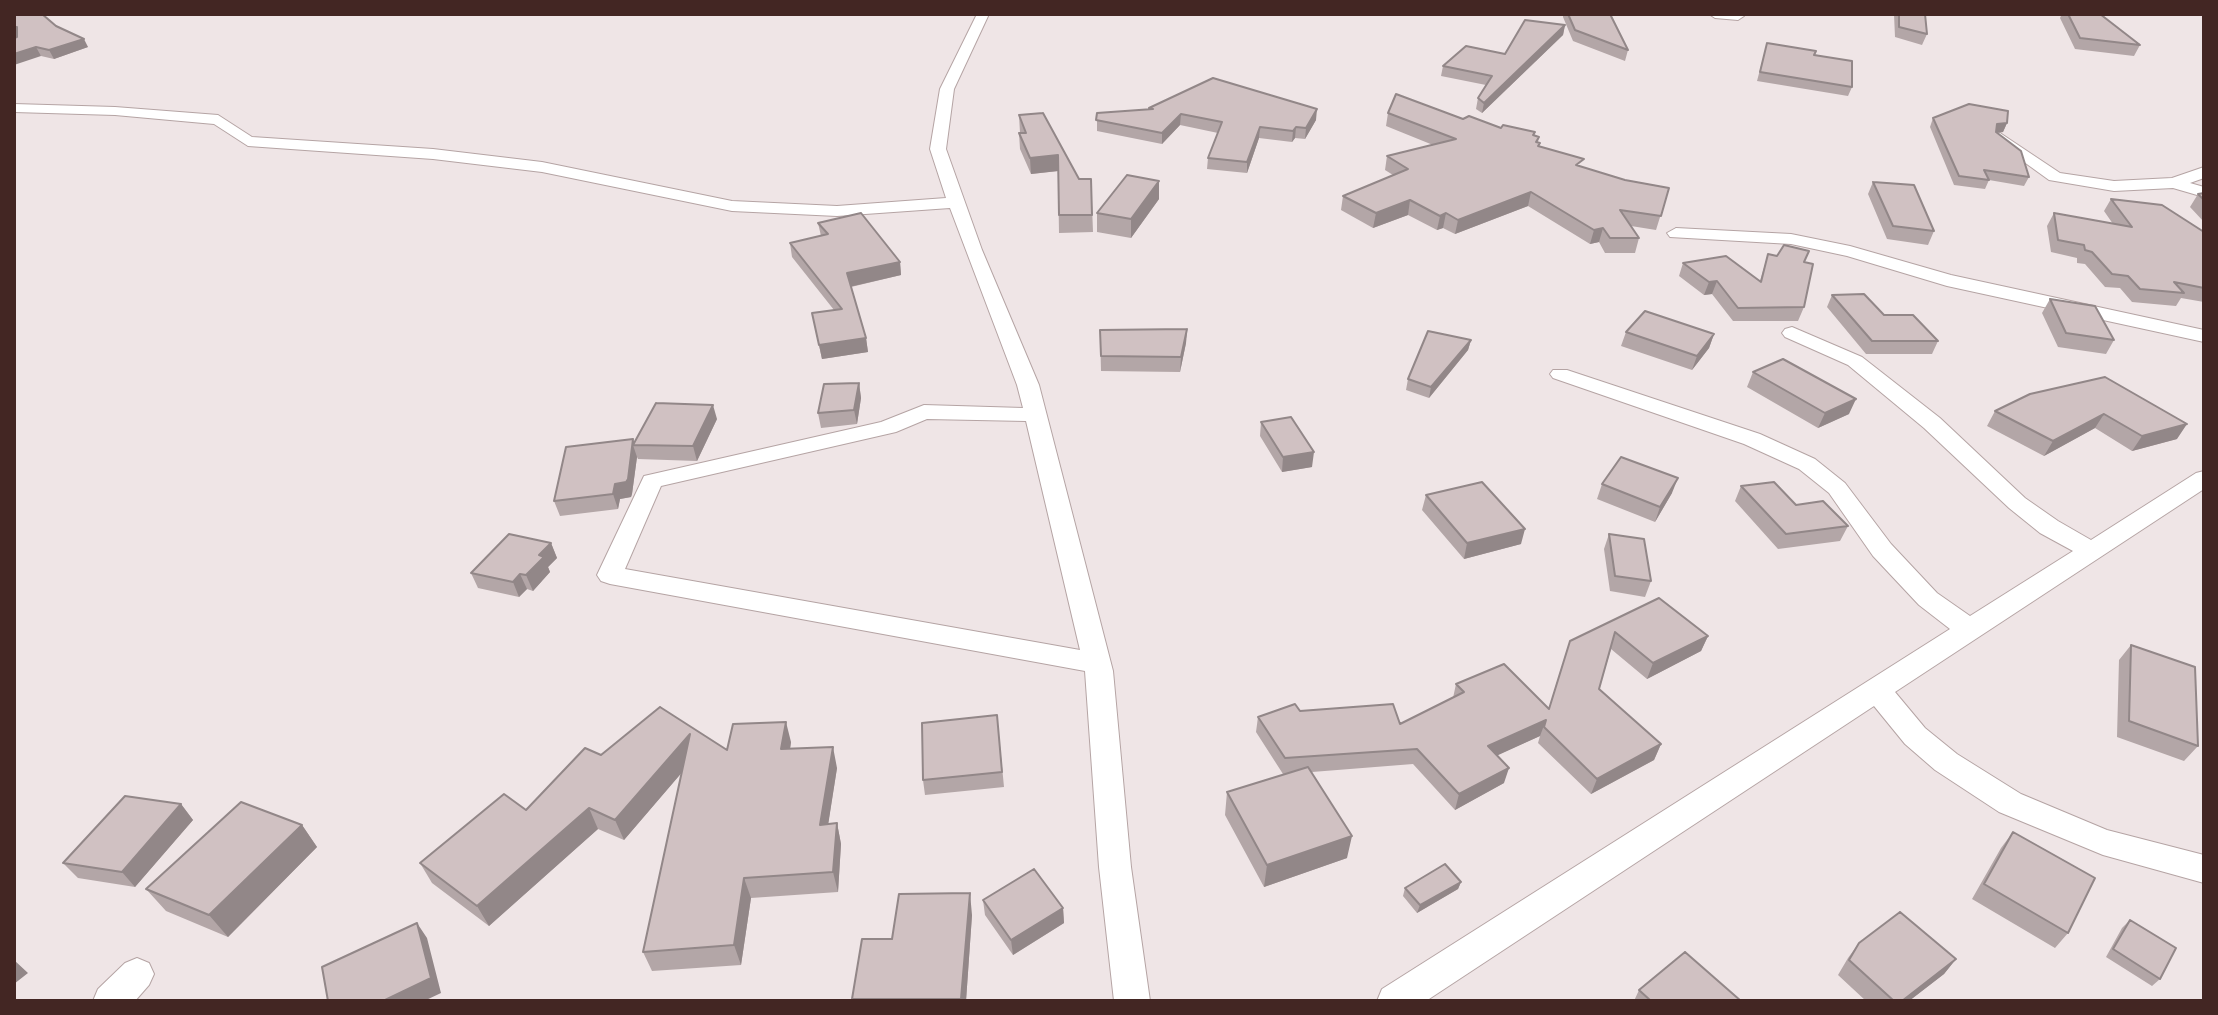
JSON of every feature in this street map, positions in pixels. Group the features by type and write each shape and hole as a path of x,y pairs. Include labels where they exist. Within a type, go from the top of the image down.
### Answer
{"street":[{"path":"983,14 947,89 938,149 1028,385 1096,663 1115,867 1132,1001"},
{"path":"1715,14 1737,18"},
{"path":"14,108 115,111 218,120 248,141 433,154 542,167 732,206 837,211 956,202"},
{"path":"2000,138 2055,177 2114,186 2174,183 2204,172"},
{"path":"2174,183 2204,192"},
{"path":"1676,233 1791,239 1850,251 1947,280 2204,336"},
{"path":"1792,333 1855,361 1932,423 2017,503 2049,527 2092,551"},
{"path":"1560,374 1715,426 1807,464 1837,488 1882,550 1928,599 1971,630"},
{"path":"1036,415 924,412 888,427 652,481 610,575 1096,663"},
{"path":"1395,1001 2204,478"},
{"path":"1878,691 1925,745 2010,803 2103,842 2204,869"},
{"path":"111,1001 137,974"}],"building":[{"path":"42,14 56,26 84,39 49,50 36,47 14,54 17,27 14,27 14,15"},
{"path":"1568,14 1610,14 1628,50 1575,30"},
{"path":"1899,14 1925,14 1927,34 1899,27"},
{"path":"2068,14 2100,14 2140,45 2080,38"},
{"path":"1525,20 1565,25 1484,103 1478,98 1492,76 1443,66 1466,46 1505,54"},
{"path":"1767,43 1852,61 1852,87 1760,72"},
{"path":"1213,78 1317,109 1306,128 1296,127 1293,131 1260,127 1247,162 1208,158 1222,122 1181,114 1162,133 1096,120 1097,113 1153,109 1149,108"},
{"path":"1396,94 1463,119 1469,116 1501,128 1503,125 1535,132 1533,135 1539,137 1536,142 1540,143 1538,146 1584,159 1576,165 1625,180 1669,188 1661,216 1620,210 1639,238 1610,238 1603,228 1594,230 1531,192 1458,220 1446,213 1440,216 1410,200 1376,213 1343,196 1408,169 1387,156 1456,139 1388,113"},
{"path":"1969,104 2008,111 2007,123 1997,124 1996,132 2021,151 2029,177 1984,170 1989,180 1959,176 1933,118"},
{"path":"1043,113 1079,179 1091,179 1092,215 1059,215 1058,155 1030,158 1019,133 1026,133 1019,115"},
{"path":"1127,175 1159,181 1131,219 1097,213"},
{"path":"1873,182 1914,185 1934,231 1893,226"},
{"path":"2111,199 2162,205 2204,232 2204,288 2174,282 2184,293 2140,289 2128,276 2112,274 2092,252 2085,250 2084,245 2058,240 2054,213 2132,227"},
{"path":"861,213 900,262 847,273 866,338 819,345 812,313 842,309 790,243 828,234 818,223"},
{"path":"1784,245 1809,251 1804,262 1813,264 1804,307 1738,308 1717,281 1709,282 1683,263 1726,256 1761,282 1768,254 1777,256"},
{"path":"1864,294 1884,315 1913,315 1938,341 1872,341 1832,295"},
{"path":"2050,299 2095,306 2114,340 2066,333"},
{"path":"1645,311 1714,334 1697,356 1626,332"},
{"path":"1187,329 1181,357 1101,356 1100,330"},
{"path":"1428,331 1471,340 1431,387 1408,379"},
{"path":"1783,359 1856,399 1825,413 1753,372"},
{"path":"2105,377 2187,424 2142,436 2104,414 2053,441 1995,411 2030,394"},
{"path":"859,383 854,410 818,413 824,384"},
{"path":"656,403 713,405 693,446 633,445"},
{"path":"1291,417 1314,452 1283,457 1261,422"},
{"path":"633,439 628,479 615,484 613,494 554,501 566,447"},
{"path":"1621,457 1678,478 1660,507 1602,484"},
{"path":"1482,482 1525,529 1467,543 1426,495"},
{"path":"1774,482 1796,505 1823,501 1848,526 1786,534 1741,486"},
{"path":"509,534 551,543 539,555 544,557 526,575 520,574 513,582 471,573"},
{"path":"1609,534 1644,539 1651,581 1615,576"},
{"path":"1659,598 1708,636 1653,663 1615,632 1599,689 1661,744 1597,779 1544,727 1546,720 1488,746 1509,768 1459,794 1417,749 1285,758 1258,717 1295,704 1300,711 1393,704 1400,724 1464,692 1456,684 1504,664 1549,709 1570,641"},
{"path":"2131,645 2195,667 2198,746 2129,721"},
{"path":"660,707 727,750 733,724 786,722 781,749 833,747 820,825 837,823 833,872 744,878 734,945 643,952 690,734 615,820 589,808 477,906 420,863 504,794 526,810 585,748 601,755"},
{"path":"997,715 1002,772 923,780 922,723"},
{"path":"1308,767 1352,836 1267,865 1227,792"},
{"path":"125,796 181,804 122,872 63,863"},
{"path":"241,802 302,825 209,915 146,889"},
{"path":"2013,832 2095,878 2068,933 1984,884"},
{"path":"1445,864 1461,882 1420,905 1405,888"},
{"path":"1034,869 1063,908 1011,940 983,900"},
{"path":"970,893 961,999 852,999 862,939 892,939 899,894"},
{"path":"1900,912 1956,959 1902,1001 1894,1001 1849,960 1859,943"},
{"path":"2130,920 2176,948 2160,979 2113,949"},
{"path":"417,923 431,978 383,1001 328,1001 322,967"},
{"path":"1685,952 1741,1001 1651,1001 1639,990"}]}
